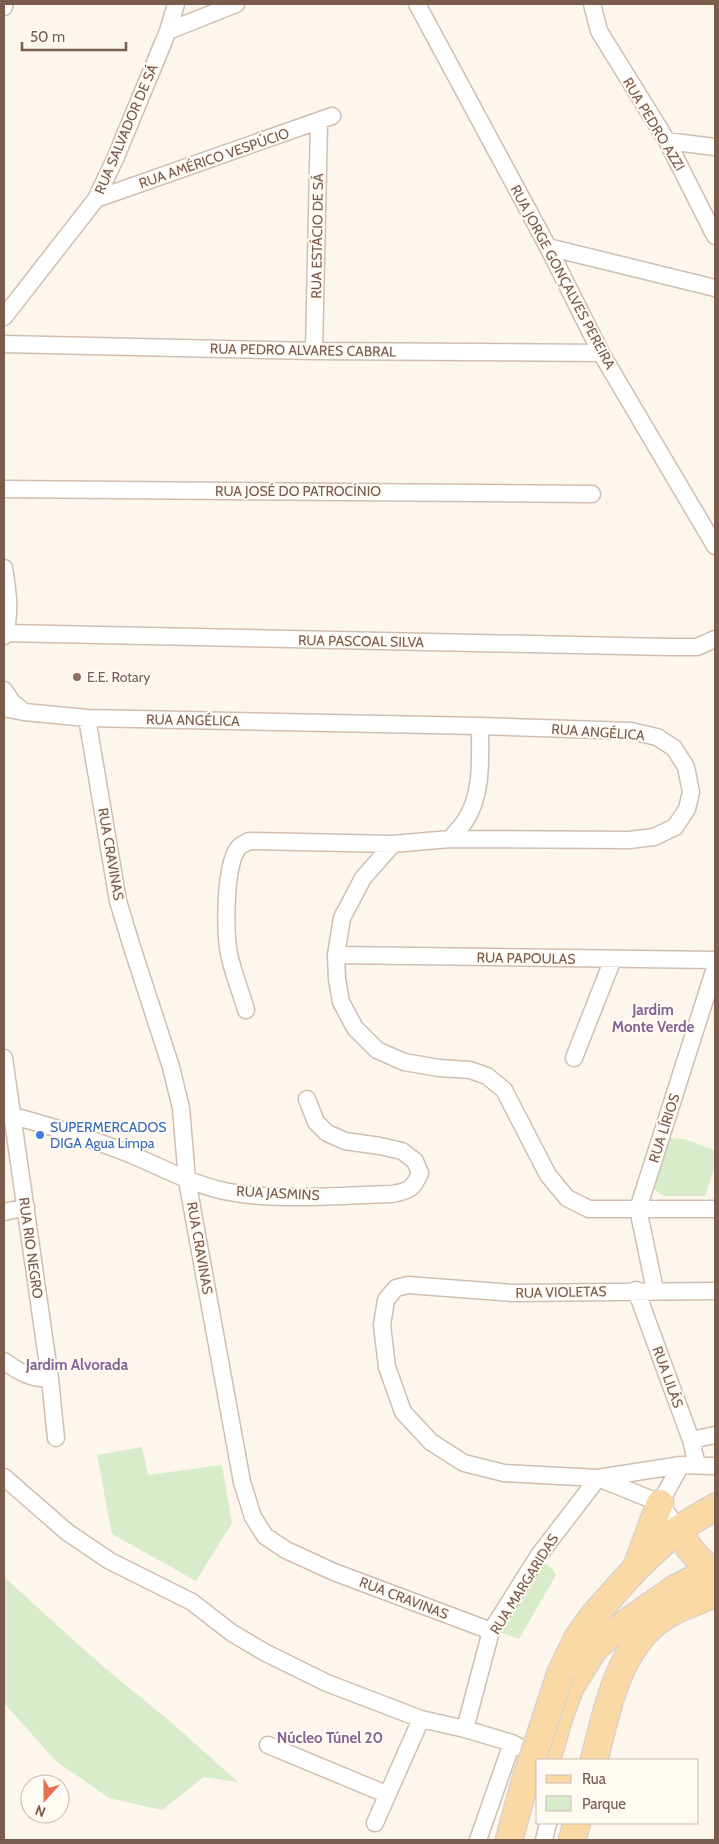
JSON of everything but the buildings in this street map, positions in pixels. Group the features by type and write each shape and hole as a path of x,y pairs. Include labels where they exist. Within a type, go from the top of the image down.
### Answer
{"main road":[{"path":"637,1568 660,1503"},
{"path":"542,1759 561,1672 577,1639 594,1616 637,1568 678,1529 715,1507"},
{"path":"678,1529 711,1583"},
{"path":"544,1759 570,1688 594,1649 613,1632 676,1588 711,1583"},
{"path":"594,1759 612,1696 630,1653 645,1632 711,1583"},
{"path":"509,1840 536,1780"},
{"path":"526,1840 536,1788"},
{"path":"572,1840 577,1824"}],"street":[{"name":"RUA SALVADOR DE SÁ","path":"4,317 96,200 115,159 168,30 176,4"},
{"path":"168,30 236,4"},
{"name":"RUA JORGE GONÇALVES PEREIRA","path":"416,4 548,247 601,353 715,546"},
{"name":"RUA PEDRO AZZI","path":"593,8 599,31 667,141 715,236"},
{"name":"RUA AMÉRICO VESPÚCIO","path":"96,200 326,119"},
{"name":"RUA ESTÁCIO DE SÁ","path":"314,351 326,119"},
{"path":"667,141 715,148"},
{"path":"548,247 715,288"},
{"name":"RUA PEDRO ALVARES CABRAL","path":"4,344 314,351 601,353"},
{"name":"RUA JOSÉ DO PATROCÍNIO","path":"4,489 592,494"},
{"path":"4,568 9,616 4,635"},
{"name":"RUA PASCOAL SILVA","path":"4,635 670,647 697,647 715,639"},
{"path":"4,690 12,702 24,712"},
{"name":"RUA ANGÉLICA","path":"4,708 24,712 87,718 631,731 656,737 674,748 686,767 691,792 687,809 675,827 654,837 629,840 450,839 393,844 249,841 239,847 232,860 229,875 226,928 229,955 246,1010"},
{"name":"RUA CRAVINAS","path":"87,718 118,901 171,1067 181,1108 187,1180 242,1482 253,1517 265,1536 286,1550 334,1572 491,1631"},
{"path":"450,839 465,821 475,799 479,776 480,726"},
{"path":"393,844 363,878 342,918 336,954 337,979 341,1002 355,1028 377,1050 404,1062 439,1068 470,1070 487,1076 504,1090 548,1174 567,1198 589,1209 715,1209"},
{"name":"RUA PAPOULAS","path":"336,954 715,960"},
{"path":"574,1058 613,959"},
{"name":"RUA LÍRIOS","path":"655,1290 638,1209 715,968"},
{"name":"RUA RIO NEGRO","path":"4,1058 50,1379 56,1438"},
{"name":"RUA JASMINS","path":"13,1116 66,1130 123,1151 187,1180 225,1191 276,1196 392,1194 406,1192 416,1184 420,1173 416,1161 402,1152 380,1146 345,1141 327,1133 316,1122 306,1099"},
{"path":"4,1212 26,1207"},
{"name":"RUA VIOLETAS","path":"598,1478 504,1473 464,1463 431,1442 403,1412 387,1367 382,1325 386,1300 396,1288 408,1286 512,1293 636,1290 715,1291"},
{"name":"RUA LILÁS","path":"636,1290 690,1440 689,1465"},
{"path":"4,1360 16,1370 34,1378 50,1379"},
{"path":"690,1440 715,1434"},
{"path":"660,1503 689,1465"},
{"path":"598,1478 689,1465 715,1466"},
{"path":"4,1477 81,1542 110,1561 192,1602 232,1633 266,1653 327,1683 421,1719 465,1729 512,1743 536,1770"},
{"path":"598,1478 660,1503 678,1529"},
{"name":"RUA MARGARIDAS","path":"465,1729 491,1631 539,1555 598,1478"},
{"path":"375,1823 386,1794 421,1719"},
{"path":"478,1840 512,1743"},
{"path":"268,1745 386,1794"},
{"path":"544,1840 548,1824"}],"green space":[{"path":"669,1138 685,1139 714,1150 714,1169 705,1196 664,1196 652,1188"},
{"path":"142,1447 148,1475 222,1465 232,1523 196,1581 112,1534 97,1455"},
{"path":"540,1560 552,1568 556,1575 519,1639 497,1631"},
{"path":"4,1577 100,1664 172,1723 238,1782 204,1777 162,1810 109,1798 56,1761 4,1703"}],"place":[{"name":"E.E. Rotary","path":"77,677"},
{"name":"SUPERMERCADOS DIGA Agua Limpa","path":"40,1135"}],"district":[{"name":"Jardim Monte Verde","path":"653,1018"},
{"name":"Jardim Alvorada","path":"77,1365"},
{"name":"Núcleo Túnel 20","path":"330,1738"}]}
